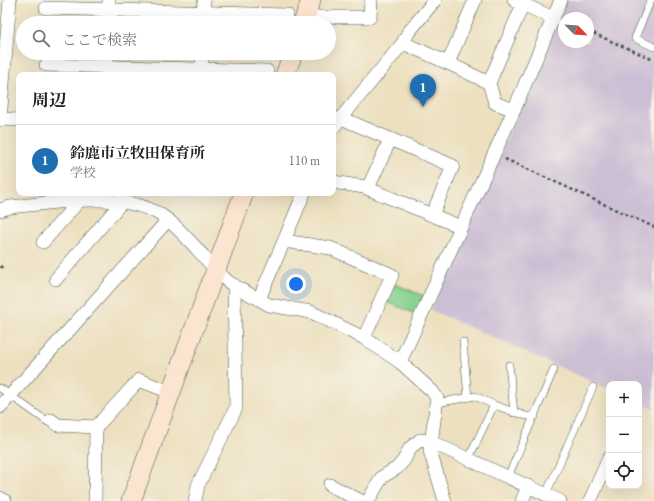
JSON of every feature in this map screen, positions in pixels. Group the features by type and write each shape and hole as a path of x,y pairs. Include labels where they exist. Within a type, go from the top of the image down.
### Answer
{"street":[{"path":"10,0 0,120 16,120"},
{"path":"46,8 109,5 204,12 370,17 371,0"},
{"path":"432,215 453,166 390,140 337,123 403,43 408,33 435,0"},
{"path":"448,63 475,0"},
{"path":"400,362 514,110 561,0"},
{"path":"514,110 495,103 489,83 518,2 553,18"},
{"path":"108,16 109,5"},
{"path":"403,43 489,83"},
{"path":"107,60 107,71"},
{"path":"202,60 202,72"},
{"path":"286,72 290,60"},
{"path":"46,65 107,71 267,71"},
{"path":"368,188 390,140"},
{"path":"336,183 368,188 461,228"},
{"path":"131,501 243,196"},
{"path":"259,299 303,196"},
{"path":"0,210 10,207 103,197 155,212 168,220 224,278 234,285 269,305 311,312 364,338 400,362 432,391 437,398 430,451 445,501"},
{"path":"43,242 79,200"},
{"path":"56,279 122,202"},
{"path":"0,407 5,391 168,220"},
{"path":"284,241 330,248 392,275 364,338"},
{"path":"195,501 198,485 236,408 234,285"},
{"path":"95,501 96,427 139,380 170,392"},
{"path":"51,420 58,425 96,427"},
{"path":"368,501 382,477 397,468 404,460 410,448 420,440 431,442 560,501"},
{"path":"590,501 606,465"},
{"path":"330,485 362,501"},
{"path":"522,501 528,486"},
{"path":"0,498 5,501"}],"lane":[{"path":"651,0 635,38 654,47"},
{"path":"462,342 468,397"},
{"path":"509,365 514,413"},
{"path":"508,477 554,370"},
{"path":"546,494 593,387"},
{"path":"5,391 48,422 51,420"},
{"path":"437,403 475,396 514,413 526,416 535,416"},
{"path":"468,460 494,405"}],"path":[{"path":"594,34 654,60"},
{"path":"494,154 654,226"},
{"path":"0,266 4,269"}],"shaded area":[{"path":"568,0 654,0 654,409 642,404 642,381 606,381 606,388 431,310 558,23 558,48 594,48 594,12 563,12"}],"green space":[{"path":"395,284 424,296 416,314 387,302"}],"place":[{"name":"鈴鹿市立牧田保育所","path":"423,107"}]}
